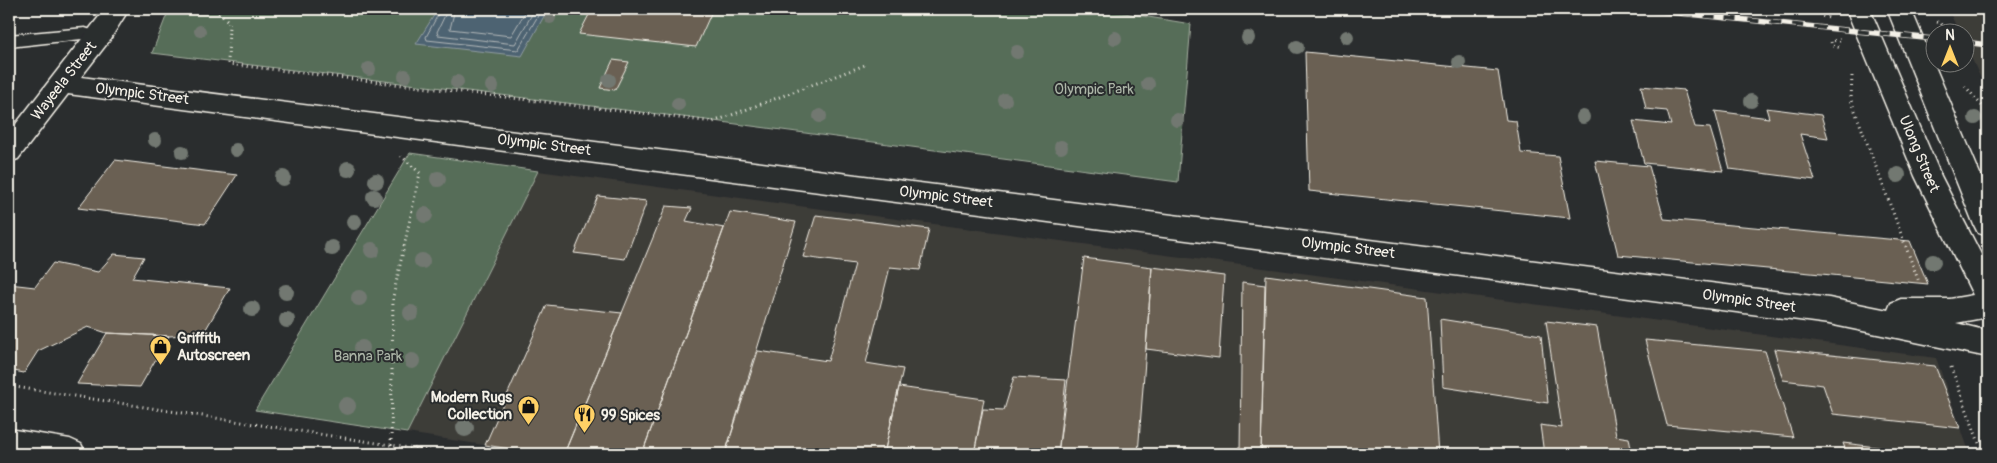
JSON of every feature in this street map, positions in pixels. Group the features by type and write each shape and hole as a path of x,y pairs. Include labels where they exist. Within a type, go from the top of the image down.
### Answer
{"street":[{"name":"Wayeela Street","path":"9,152 117,9"},
{"name":"Ulong Street","path":"1858,9 1931,183 1988,296"},
{"path":"1899,9 1988,225"},
{"name":"Olympic Street","path":"62,84 1829,311 1933,322 1988,344"},
{"name":"Olympic Street","path":"1933,322 1988,305"},
{"path":"1988,305 1986,314 1988,323"},
{"path":"9,444 70,454"}],"lane":[{"path":"9,41 85,34"}],"path":[{"path":"214,9 215,12 229,22 228,64 713,122 865,65"},
{"path":"1828,9 1819,12 1821,16 1832,18"},
{"path":"1840,40 1831,41 1832,46 1844,49 1847,55"},
{"path":"1852,68 1851,100 1983,454"},
{"path":"1962,83 1988,113"},
{"path":"391,445 393,297 420,173 396,151"},
{"path":"9,386 448,454"}],"shaded area":[{"path":"1948,9 1988,9 1988,94 1974,64 1974,22 1954,22"},
{"path":"538,171 1936,358 1970,454 541,454 407,433"}],"green space":[{"name":"Olympic Park","path":"169,9 1100,9 1191,24 1178,182 683,117 152,53"},
{"name":"Banna Park","path":"410,153 538,171 407,433 255,410"}],"water":[{"path":"438,9 548,9 522,56 416,44"}],"building":[{"path":"592,9 713,9 696,47 579,34"},
{"path":"1305,52 1498,71 1506,120 1516,121 1521,153 1558,156 1570,218 1309,191"},
{"path":"613,60 629,62 615,90 600,88"},
{"path":"1641,86 1684,90 1695,127 1710,128 1723,171 1644,163 1633,121 1671,125 1667,111 1646,109"},
{"path":"1766,108 1821,115 1828,138 1800,134 1815,180 1730,169 1715,111 1769,118"},
{"path":"115,160 237,175 205,224 78,208"},
{"path":"1595,161 1649,166 1664,219 1910,241 1928,284 1618,255"},
{"path":"598,196 647,201 625,259 574,253"},
{"path":"666,206 692,208 686,221 724,228 642,454 564,454"},
{"path":"730,212 796,222 725,454 642,454"},
{"path":"816,215 929,229 920,270 890,267 866,363 903,369 884,454 725,454 758,351 828,361 855,264 803,257"},
{"path":"114,254 144,257 132,278 230,288 203,334 169,336 107,333 88,327 38,351 24,373 9,370 9,284 35,287 53,263 98,272"},
{"path":"1084,258 1152,267 1138,454 1058,454"},
{"path":"1152,267 1224,276 1219,358 1146,349"},
{"path":"1266,275 1427,297 1438,454 1261,454"},
{"path":"1242,282 1265,285 1261,454 1240,454"},
{"path":"547,305 622,313 564,454 541,454 485,445"},
{"path":"1440,319 1541,335 1548,403 1443,387"},
{"path":"1546,321 1597,327 1616,436 1629,438 1632,454 1544,454 1540,425 1562,428"},
{"path":"107,333 169,336 140,387 77,384"},
{"path":"1645,340 1765,351 1793,437 1667,425"},
{"path":"1774,349 1935,366 1960,428 1833,414 1823,385 1783,380"},
{"path":"1014,377 1066,380 1058,454 974,454 983,409 1004,410"},
{"path":"899,387 984,399 974,454 884,454"},
{"path":"1843,443 1936,454 1847,454"}],"railway":[{"path":"1639,9 1924,38"},
{"path":"1974,43 1988,45"}],"place":[{"name":"Griffith Autoscreen","path":"161,366"},
{"name":"Modern Rugs Collection","path":"528,425"},
{"name":"99 Spices","path":"585,434"}]}
